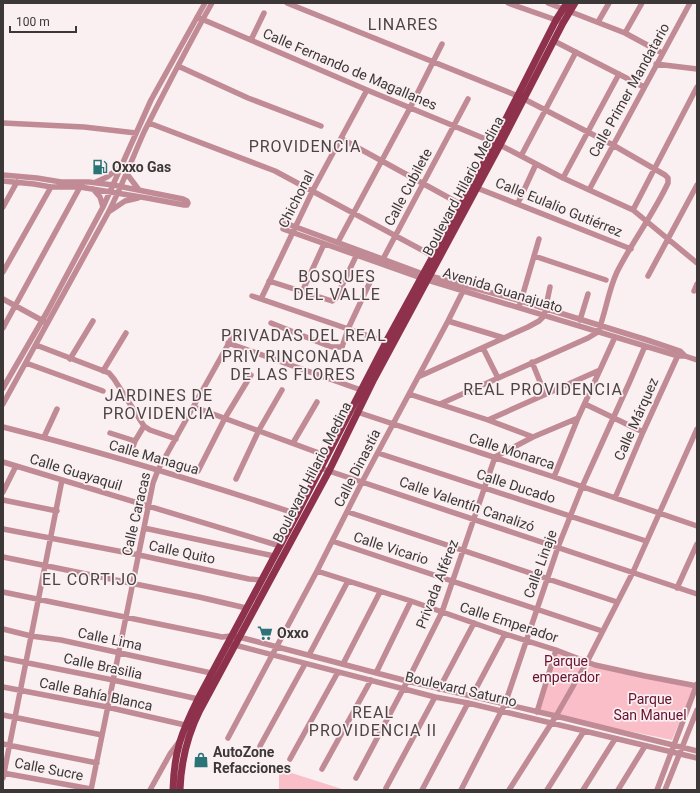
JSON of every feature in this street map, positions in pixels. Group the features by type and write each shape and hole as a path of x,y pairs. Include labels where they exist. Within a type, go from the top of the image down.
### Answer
{"main road":[{"name":"Boulevard Hilario Medina","path":"521,97 556,20 567,8 575,3"},
{"name":"Boulevard Hilario Medina","path":"425,277 433,256 497,143 521,97 554,41 563,23 567,8"},
{"name":"Boulevard Hilario Medina","path":"180,790 182,763 189,736 246,608 297,514 361,390 477,188 497,143"},
{"name":"Boulevard Hilario Medina","path":"172,790 179,742 185,725 211,673 231,641 239,637 328,471 389,343"}],"street":[{"path":"3,388 104,207 121,166 152,100 205,3"},
{"path":"3,404 108,213 149,123 212,3"},
{"path":"287,3 521,97 613,145 654,168 668,178 668,184 613,283 599,329 588,338 440,404"},
{"path":"508,3 563,23"},
{"path":"548,3 567,8 625,33 662,53"},
{"path":"598,22 609,3"},
{"path":"625,33 642,3"},
{"name":"Calle Primer Mandatario","path":"588,190 690,3"},
{"path":"251,40 264,13"},
{"name":"Calle Fernando de Magallanes","path":"197,17 367,90 497,143 563,178 633,210 697,263"},
{"path":"554,41 644,87"},
{"path":"338,242 382,162 442,44"},
{"path":"521,156 576,52"},
{"path":"656,64 697,69"},
{"path":"178,66 248,98 321,126"},
{"path":"563,178 620,74"},
{"path":"633,210 697,86"},
{"name":"Chichonal","path":"261,299 313,190 342,139 367,90"},
{"name":"Calle Cubilete","path":"383,259 468,99"},
{"path":"3,123 84,127 136,133"},
{"path":"149,123 275,171 313,190 395,237 433,256"},
{"path":"342,139 462,205"},
{"path":"518,203 536,164"},
{"path":"92,182 107,177 121,166"},
{"path":"127,174 139,190"},
{"path":"3,175 61,182 92,182 121,186 187,200 188,203 187,205 184,205 80,187 51,187 3,181"},
{"path":"3,207 17,182"},
{"path":"648,276 697,185"},
{"path":"3,272 51,187"},
{"path":"3,328 80,187"},
{"name":"Calle Eulalio Gutiérrez","path":"477,188 631,249"},
{"path":"93,189 100,197 104,207"},
{"path":"108,213 125,201 141,197"},
{"path":"284,226 294,230"},
{"name":"Avenida Guanajuato","path":"294,230 338,242 358,253 463,291 520,304"},
{"name":"Avenida Guanajuato","path":"294,230 324,244 383,259 425,277 520,304 697,360"},
{"path":"520,304 539,239"},
{"path":"302,292 324,244"},
{"path":"269,281 326,300 334,300 358,253"},
{"path":"534,256 606,280"},
{"path":"271,323 326,345 337,348 342,347 348,329 370,282"},
{"path":"694,291 697,284"},
{"path":"418,377 484,348 539,321 545,312 550,287"},
{"name":"Calle Dinastía","path":"228,738 463,291"},
{"path":"580,320 588,294"},
{"path":"252,296 389,343"},
{"path":"3,299 47,324"},
{"name":"Avenida Guanajuato","path":"545,312 580,320 615,337 645,346 681,354"},
{"path":"70,359 93,321"},
{"path":"448,321 504,338"},
{"name":"Calle Caracas","path":"91,790 153,483 158,470 235,332"},
{"path":"103,371 126,333"},
{"path":"554,477 578,418 615,337"},
{"path":"228,343 361,390"},
{"path":"36,345 109,373 144,426 150,430 176,439"},
{"name":"Calle Linaje","path":"461,790 505,704 547,578 570,516 645,346"},
{"path":"484,348 498,378"},
{"name":"Calle Márquez","path":"615,498 643,432 681,354"},
{"path":"532,362 545,394"},
{"path":"26,363 103,390"},
{"path":"488,420 600,370"},
{"path":"198,471 225,418 251,375"},
{"path":"236,479 259,430 282,390"},
{"path":"409,394 488,420 533,437"},
{"path":"293,443 317,402"},
{"path":"585,404 643,432"},
{"path":"194,406 327,456"},
{"path":"44,438 57,409"},
{"name":"Calle Monarca","path":"357,412 495,457 697,526"},
{"path":"495,457 533,437 578,418"},
{"path":"131,453 135,441 144,426"},
{"name":"Calle Managua","path":"3,427 158,470 297,514"},
{"path":"509,790 556,716 587,662 633,572 697,429"},
{"path":"110,433 135,441"},
{"path":"691,444 697,447"},
{"name":"Calle Ducado","path":"378,453 646,541"},
{"name":"Privada Alférez","path":"356,778 442,612 454,581 495,457"},
{"name":"Calle Guayaquil","path":"3,462 280,546"},
{"path":"3,492 16,466"},
{"name":"Calle Valentín Canalizó","path":"320,468 697,594"},
{"path":"3,775 16,718 20,690 62,480"},
{"path":"3,500 57,511"},
{"path":"348,512 617,602"},
{"path":"144,528 274,556"},
{"name":"Calle Quito","path":"3,529 139,555 249,579 262,580"},
{"name":"Calle Vicario","path":"332,541 602,631"},
{"path":"677,588 694,557 697,544"},
{"path":"3,557 133,583 246,608"},
{"name":"Calle Emperador","path":"317,571 411,601 474,624 526,640 606,668 697,685"},
{"path":"309,656 348,581"},
{"name":"Boulevard Saturno","path":"3,592 222,637 272,655 305,664 435,697 468,703 697,758"},
{"path":"343,664 380,592"},
{"path":"376,673 411,601"},
{"path":"439,689 474,624"},
{"name":"Calle Lima","path":"3,629 31,636 61,640 211,673"},
{"path":"472,696 505,634"},
{"name":"Boulevard Saturno","path":"239,637 439,689 697,751"},
{"path":"537,712 556,650"},
{"name":"Calle Brasilia","path":"3,658 198,699"},
{"path":"260,746 305,664"},
{"path":"290,759 338,672"},
{"path":"322,769 371,680"},
{"path":"657,790 697,685"},
{"name":"Calle Bahía Blanca","path":"3,687 107,707 185,725"},
{"path":"386,788 435,697"},
{"path":"422,790 468,703"},
{"path":"665,790 697,710"},
{"path":"3,715 102,735"},
{"path":"547,790 584,731"},
{"path":"583,790 615,739"},
{"path":"150,790 170,754 179,742"},
{"path":"3,744 97,763"},
{"path":"618,790 645,746"},
{"name":"Calle Sucre","path":"3,775 91,790"}],"green space":[{"name":"Parque San Manuel","path":"556,650 587,662 560,710 590,666 694,687 672,740 537,712"},
{"path":"279,769 345,790 279,790"}],"place":[{"name":"Oxxo Gas","path":"100,167"},
{"name":"Oxxo","path":"265,633"},
{"name":"AutoZone Refacciones","path":"201,760"}],"district":[{"name":"LINARES","path":"403,24"},
{"name":"PROVIDENCIA","path":"305,146"},
{"name":"BOSQUES DEL VALLE","path":"337,285"},
{"name":"PRIVADAS DEL REAL","path":"304,335"},
{"name":"PRIV RINCONADA DE LAS FLORES","path":"293,365"},
{"name":"REAL PROVIDENCIA","path":"543,389"},
{"name":"JARDINES DE PROVIDENCIA","path":"159,404"},
{"name":"EL CORTIJO","path":"90,579"},
{"name":"REAL PROVIDENCIA II","path":"373,721"}],"park label":[{"name":"Parque emperador","path":"566,670"}]}
